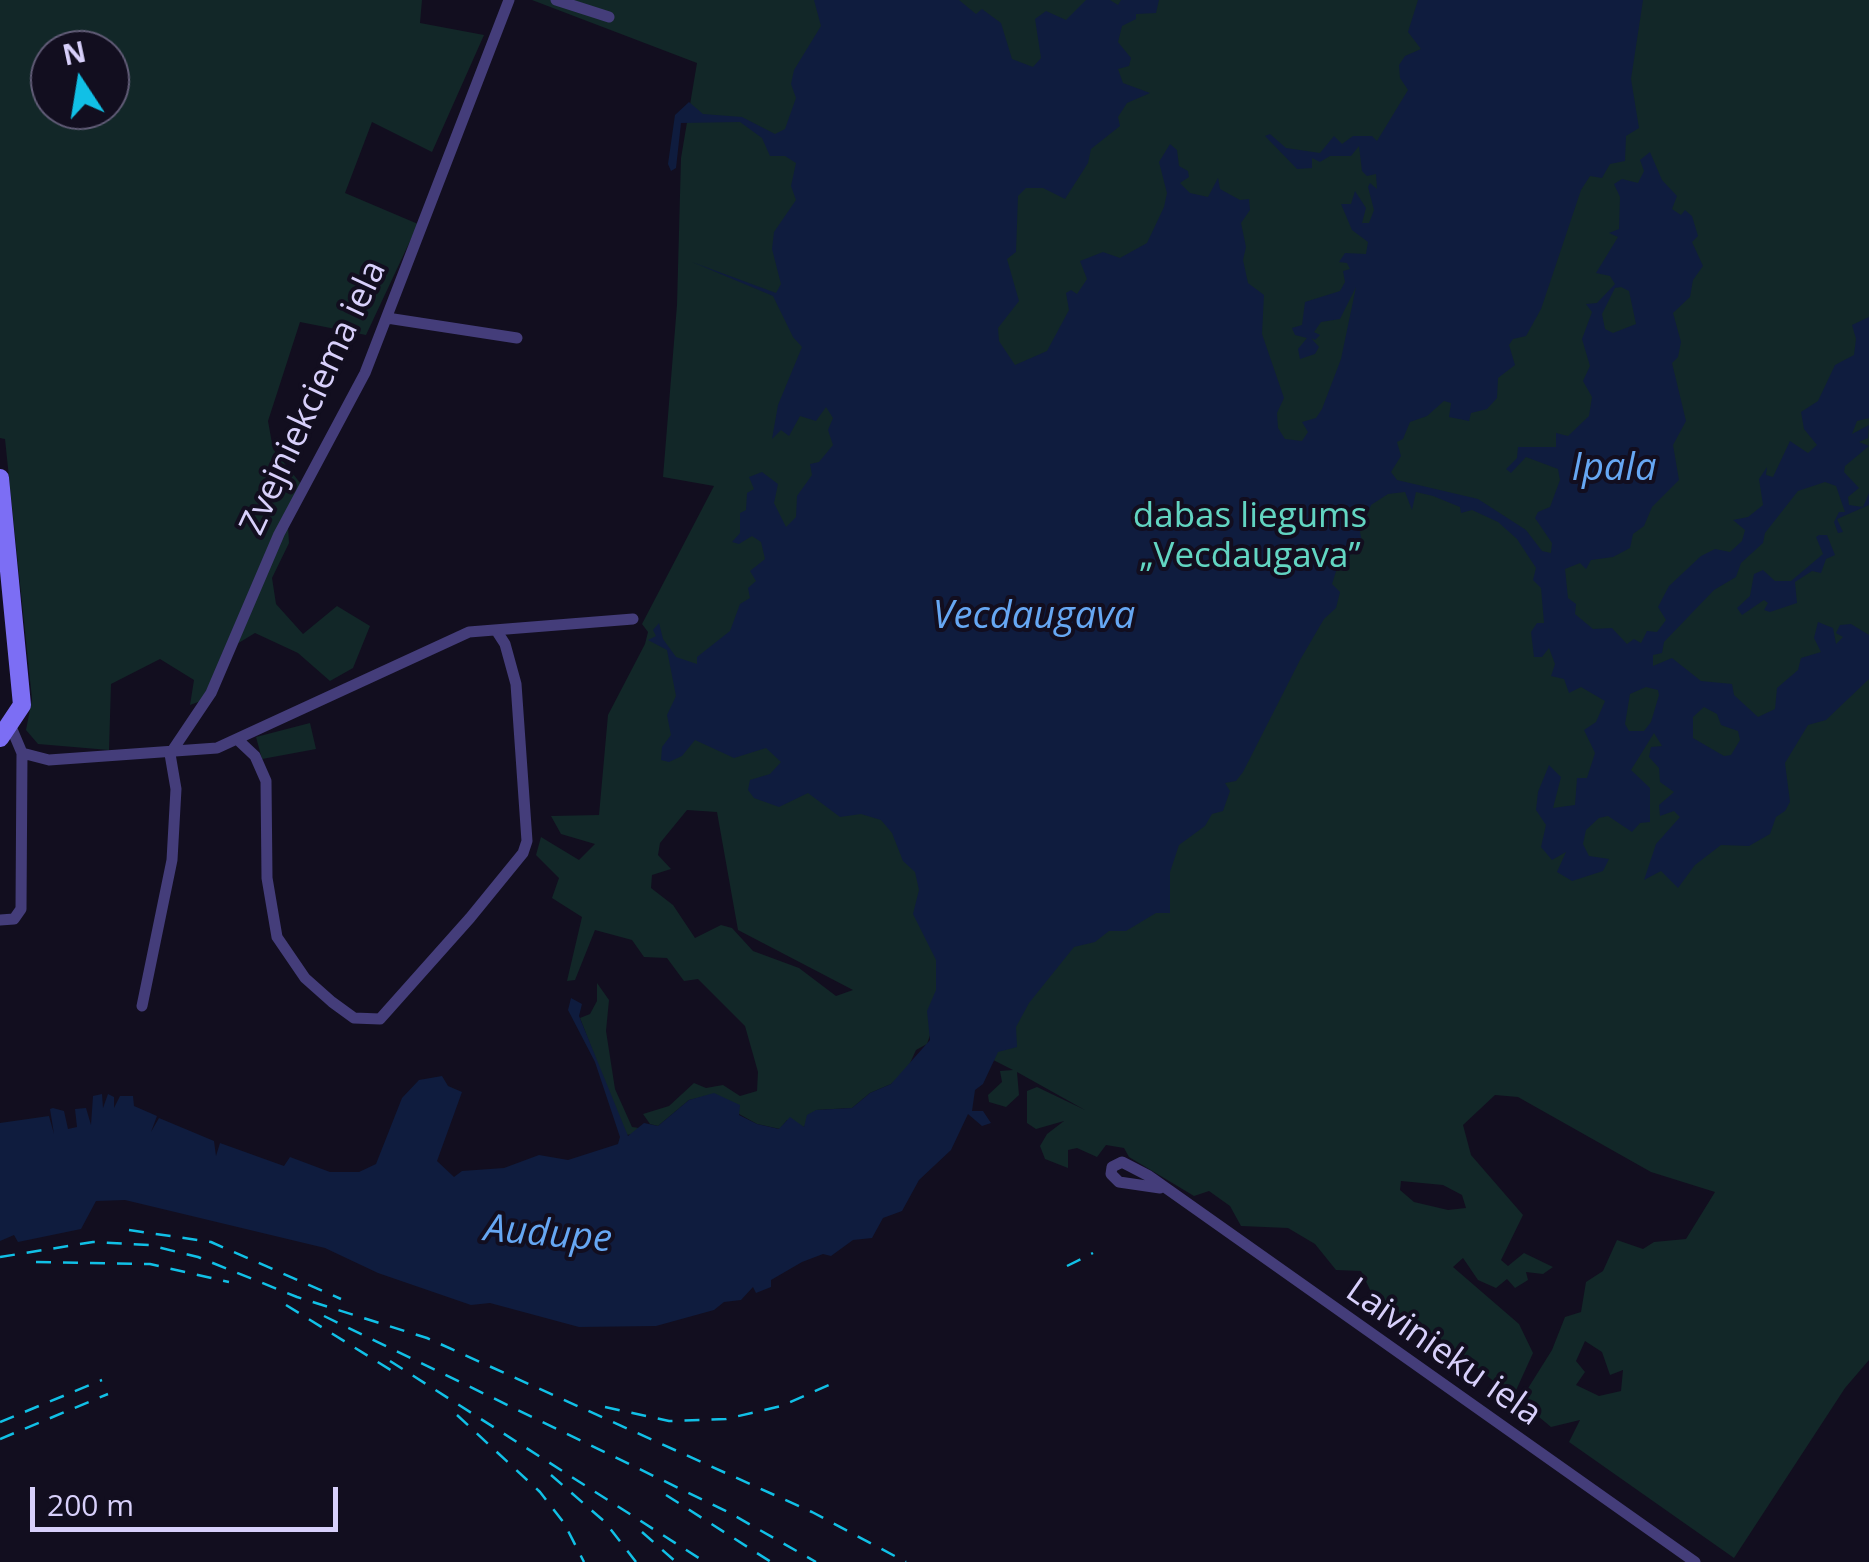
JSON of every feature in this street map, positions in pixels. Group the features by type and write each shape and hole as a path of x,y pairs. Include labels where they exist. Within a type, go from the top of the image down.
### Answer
{"main road":[{"path":"0,478 4,557 22,705 6,732"}],"street":[{"name":"Zvejniekciema iela","path":"170,754 211,693 279,534 320,465 387,318 509,0"},
{"path":"556,0 609,17"},
{"path":"387,318 518,338"},
{"path":"22,753 49,760 170,754 238,740 469,632 634,619"},
{"path":"238,740 255,756 266,781 267,878 277,937 305,978 332,1002 354,1018 380,1019 470,918 523,853 527,841 516,684 505,644 496,630"},
{"path":"0,920 14,919 21,909 22,753 6,732"},
{"path":"142,1006 172,860 176,789 170,754"},
{"name":"Laivinieku iela","path":"1160,1188 1695,1562"}],"green space":[{"path":"0,0 422,0 420,23 484,35 432,152 372,122 345,193 418,224 366,335 300,322 268,421 273,449 301,484 287,510 289,543 272,578 276,604 303,634 337,606 370,626 353,668 330,681 298,653 255,633 227,650 201,701 190,705 194,680 160,659 111,684 109,750 38,744 26,730 32,699 5,439 0,438"},
{"name":"dabas liegums „Vecdaugava”","path":"532,0 1869,0 1869,1360 1845,1388 1734,1558 1569,1442 1580,1420 1551,1427 1520,1401 1552,1350 1565,1317 1581,1312 1586,1282 1603,1271 1617,1240 1643,1249 1654,1242 1686,1239 1715,1192 1651,1172 1518,1097 1495,1095 1463,1125 1471,1155 1523,1215 1501,1260 1508,1266 1524,1253 1553,1267 1543,1274 1526,1272 1528,1280 1515,1288 1507,1279 1496,1288 1478,1280 1463,1258 1453,1267 1519,1324 1533,1353 1513,1397 1469,1361 1447,1358 1440,1336 1405,1327 1397,1308 1373,1296 1361,1271 1336,1270 1315,1244 1288,1228 1241,1226 1230,1206 1209,1191 1194,1196 1129,1157 1124,1148 1106,1145 1097,1157 1077,1148 1068,1150 1068,1168 1045,1159 1040,1146 1047,1134 1064,1121 1036,1129 1027,1123 1027,1091 1037,1087 1085,1110 1017,1072 1019,1095 1006,1107 989,1102 988,1095 1002,1082 1000,1071 1013,1070 932,1029 927,1044 916,1050 906,1072 891,1084 870,1093 852,1108 816,1110 804,1127 787,1120 780,1129 757,1124 707,1096 689,1100 658,1126 650,1124 643,1114 669,1106 694,1083 706,1088 723,1085 740,1096 757,1091 758,1072 745,1026 698,979 684,981 667,958 644,957 632,940 595,930 575,980 567,981 582,917 552,898 559,878 536,855 541,837 579,860 595,844 561,834 551,816 599,815 608,715 645,644 648,632 642,624 714,486 663,477 677,305 681,158 697,63","holes":["687,810 717,812 738,930 853,990 836,996 799,968 753,951 732,928 721,925 695,938 673,905 651,888 652,875 671,869 658,855 660,843","1401,1181 1443,1185 1462,1195 1466,1208 1448,1210 1414,1202 1400,1190","1585,1341 1602,1352 1610,1375 1623,1370 1621,1391 1599,1396 1576,1385 1585,1372 1576,1361"]},
{"path":"310,723 316,749 262,759 256,737"},
{"path":"597,983 609,1000 606,1031 615,1089 632,1127 639,1128 635,1134 625,1135 580,1018 590,1014 597,1001"}],"water":[{"name":"Vecdaugava","path":"814,0 959,0 976,14 982,9 1001,23 1012,59 1033,67 1041,58 1035,19 1046,11 1066,20 1086,0 1110,0 1118,5 1121,0 1159,0 1156,13 1136,14 1136,19 1122,26 1118,42 1131,58 1129,66 1118,69 1123,83 1150,93 1127,103 1118,117 1120,126 1091,149 1088,163 1065,199 1043,188 1026,188 1018,196 1016,252 1007,259 1019,301 998,328 999,341 1015,365 1047,351 1069,310 1066,293 1071,290 1077,294 1087,279 1080,261 1103,252 1120,258 1147,243 1164,207 1167,193 1159,162 1170,144 1177,150 1179,166 1188,171 1189,177 1180,183 1190,193 1208,197 1218,178 1220,189 1240,200 1249,199 1250,210 1241,223 1246,247 1243,260 1248,283 1264,295 1262,334 1284,398 1277,413 1278,428 1285,439 1302,441 1308,432 1302,422 1316,418 1322,409 1341,359 1356,287 1340,319 1321,322 1314,332 1320,335 1315,340 1311,338 1319,347 1315,354 1300,359 1298,349 1307,338 1295,335 1292,328 1302,325 1305,302 1340,291 1345,282 1343,271 1350,269 1347,263 1339,262 1345,253 1366,254 1368,242 1352,230 1341,204 1351,204 1355,191 1366,208 1362,223 1369,223 1374,210 1368,187 1370,183 1377,189 1376,174 1367,176 1362,171 1359,146 1351,156 1330,156 1320,162 1312,158 1312,168 1297,169 1265,136 1270,134 1286,148 1320,153 1334,136 1342,144 1353,136 1372,136 1377,141 1408,90 1400,78 1399,65 1405,56 1421,49 1408,32 1418,0 1643,0 1631,79 1639,128 1626,136 1625,161 1610,164 1602,178 1590,176 1581,190 1541,309 1526,336 1513,339 1509,345 1515,365 1498,378 1497,398 1487,409 1471,413 1469,421 1449,417 1451,403 1444,401 1427,416 1410,422 1403,439 1397,442 1401,456 1391,472 1397,480 1478,499 1526,530 1542,551 1551,553 1552,543 1535,518 1538,512 1550,507 1560,480 1558,469 1526,457 1511,473 1506,469 1517,458 1518,447 1556,447 1556,433 1568,436 1589,416 1592,397 1583,381 1590,366 1582,339 1592,312 1586,304 1597,303 1615,284 1610,276 1596,273 1618,237 1609,233 1619,229 1620,197 1614,184 1622,179 1638,183 1644,171 1640,160 1650,152 1662,180 1677,196 1672,209 1681,215 1685,210 1692,216 1698,236 1692,242 1703,266 1693,280 1690,297 1673,313 1681,342 1678,357 1672,363 1686,421 1673,445 1679,480 1652,507 1644,526 1633,534 1630,548 1613,557 1591,560 1586,569 1580,563 1565,569 1568,598 1576,604 1575,614 1593,629 1612,628 1627,644 1634,639 1641,643 1647,631 1657,632 1666,620 1658,607 1669,586 1701,556 1715,549 1730,552 1742,541 1745,530 1733,520 1748,517 1763,505 1759,479 1767,467 1766,475 1773,477 1790,441 1808,453 1817,445 1804,429 1801,412 1818,401 1835,365 1854,355 1856,339 1852,325 1869,317 1869,418 1857,421 1852,434 1869,425 1868,438 1859,442 1869,446 1845,466 1844,472 1859,488 1848,497 1849,505 1863,507 1869,493 1869,505 1837,519 1843,532 1838,533 1834,522 1839,512 1845,512 1836,486 1825,482 1798,491 1765,533 1763,543 1741,563 1736,577 1714,590 1664,642 1662,653 1653,655 1653,666 1672,658 1701,681 1732,684 1734,695 1758,717 1775,709 1777,688 1798,670 1801,658 1821,652 1814,638 1818,622 1833,628 1836,644 1843,637 1836,633 1840,625 1851,624 1869,635 1869,679 1826,720 1808,725 1785,763 1790,802 1776,817 1770,834 1749,846 1721,845 1695,865 1678,888 1661,871 1644,880 1656,844 1680,817 1674,811 1660,816 1659,805 1674,792 1660,782 1659,768 1649,757 1651,747 1662,746 1654,733 1631,770 1650,788 1650,822 1640,823 1632,832 1608,816 1599,818 1586,830 1583,844 1589,856 1609,859 1603,871 1572,881 1557,872 1566,852 1552,860 1541,847 1546,825 1536,810 1538,792 1549,765 1561,777 1553,808 1575,805 1577,778 1587,778 1595,753 1584,730 1596,722 1605,701 1581,687 1569,693 1564,679 1551,676 1555,664 1549,648 1542,657 1534,657 1531,632 1537,623 1544,623 1541,588 1533,580 1536,568 1517,539 1498,522 1472,510 1461,513 1460,507 1433,496 1416,492 1412,510 1405,492 1388,494 1371,505 1360,532 1362,543 1347,552 1338,565 1332,584 1340,592 1336,608 1324,619 1300,660 1243,772 1236,781 1225,783 1230,791 1223,811 1212,814 1205,826 1179,845 1170,872 1170,913 1156,913 1126,931 1109,931 1095,942 1074,947 1029,1003 1016,1027 1017,1047 998,1052 983,1084 975,1090 972,1111 983,1111 991,1123 982,1126 968,1114 951,1150 919,1180 902,1211 883,1218 872,1238 853,1240 831,1256 823,1254 802,1262 771,1280 771,1287 756,1293 753,1287 741,1300 724,1302 714,1310 656,1326 579,1327 490,1303 471,1305 378,1273 325,1248 125,1200 96,1201 81,1229 18,1242 14,1235 0,1241 0,1123 49,1116 54,1134 50,1109 64,1111 68,1129 77,1127 75,1109 86,1108 91,1125 93,1096 102,1094 103,1108 108,1094 114,1097 114,1108 120,1096 133,1096 134,1106 157,1116 151,1132 159,1118 214,1141 216,1156 220,1143 284,1166 290,1157 330,1172 359,1172 376,1164 402,1098 419,1080 442,1076 448,1086 462,1092 437,1161 454,1177 462,1171 504,1168 539,1155 568,1160 618,1144 620,1137 595,1062 568,1010 571,998 582,1004 579,1016 628,1136 644,1123 658,1126 689,1100 714,1093 740,1105 739,1115 757,1124 779,1129 790,1117 804,1127 807,1115 816,1110 852,1108 870,1093 891,1084 930,1040 927,1011 936,990 936,960 913,914 919,890 915,872 903,861 892,833 881,820 861,814 840,817 808,793 779,807 754,798 748,790 750,780 770,774 781,762 766,748 734,758 695,740 682,756 669,762 661,760 662,747 671,735 667,715 676,696 667,650 648,640 656,636 653,630 659,623 663,639 676,657 697,664 697,657 730,631 740,604 750,598 748,588 756,581 750,571 765,559 761,542 752,536 739,544 732,542 740,533 740,513 746,510 747,493 754,489 749,477 762,472 778,484 774,503 786,527 796,517 797,496 812,475 810,464 819,462 833,445 828,430 833,418 826,407 816,421 800,416 789,436 781,430 772,439 778,405 802,347 773,296 692,262 776,293 781,284 772,249 774,232 796,200 791,186 796,163 785,156 770,156 762,138 740,122 681,123 676,168 671,171 668,164 675,115 689,102 703,114 742,117 775,134 785,129 796,98 791,84 794,70 821,26","holes":["1615,288 1629,291 1636,324 1613,333 1605,329 1602,314","1646,687 1658,690 1651,722 1644,731 1629,731 1625,724 1630,694","1704,707 1717,714 1721,725 1738,731 1740,740 1731,755 1724,756 1693,738 1693,717"]},
{"path":"1827,535 1835,555 1826,559 1821,573 1812,571 1795,582 1797,603 1770,612 1764,610 1768,603 1764,600 1742,615 1737,608 1750,596 1754,574 1763,570 1775,581 1791,581 1823,554 1816,537"}],"railway":[{"path":"129,1230 211,1242 341,1299"},
{"path":"0,1257 93,1242 149,1245 198,1257 297,1297 427,1338 812,1512 906,1562"},
{"path":"1067,1266 1093,1253"},
{"path":"36,1262 150,1264 229,1282"},
{"path":"286,1305 397,1374"},
{"path":"324,1316 728,1512 816,1562"},
{"path":"390,1361 705,1562"},
{"path":"0,1422 102,1380"},
{"path":"605,1407 669,1421 726,1419 781,1406 836,1382"},
{"path":"0,1439 108,1394"},
{"path":"457,1415 540,1492 564,1523 584,1562"},
{"path":"551,1475 605,1522 636,1562"},
{"path":"666,1495 771,1562"},
{"path":"642,1532 676,1562"}],"water label":[{"name":"Ipala","path":"1614,469"},
{"name":"Audupe","path":"548,1235"}]}
